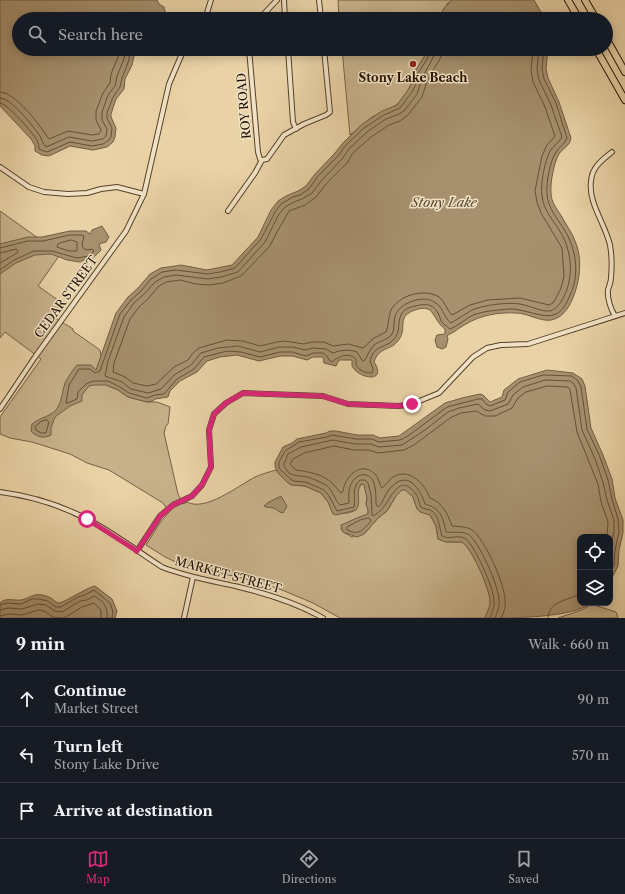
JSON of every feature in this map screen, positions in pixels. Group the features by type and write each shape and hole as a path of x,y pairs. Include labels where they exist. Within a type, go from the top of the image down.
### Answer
{"main road":[{"path":"568,0 575,12"},
{"path":"585,0 592,12"},
{"path":"613,51 625,72"},
{"path":"600,56 625,100"},
{"path":"621,93 625,87"}],"street":[{"path":"207,12 211,0"},
{"path":"266,12 277,0"},
{"path":"284,0 285,12"},
{"path":"320,0 321,12"},
{"name":"CEDAR STREET","path":"0,409 35,356 126,231 144,194 169,84 181,56"},
{"name":"ROY ROAD","path":"250,56 258,152 260,159 262,160"},
{"path":"288,56 293,122 296,128"},
{"path":"228,211 255,173 262,160 267,159 284,135 304,124 326,116 330,112 325,56"},
{"path":"612,152 598,163 593,170 591,193 593,202 610,244 612,265 611,281 608,290 612,311 615,316"},
{"path":"0,166 29,187 44,192 68,194 88,193 101,189 117,187 144,194"},
{"path":"137,551 160,516 173,505 192,496 202,485 211,467 209,430 214,414 226,403 243,393 322,396 348,404 399,406 412,404 439,393 473,357 487,348 501,345 528,344 625,313"},
{"name":"MARKET STREET","path":"0,492 19,495 53,504 87,519 162,567 193,577 267,594 300,607 322,618"},
{"path":"184,618 193,577"}],"shaded area":[{"path":"338,0 452,0 447,4 443,12 339,12"},
{"path":"343,56 425,56 411,78 412,82 408,91 397,105 372,117 350,135"},
{"path":"0,211 45,243 59,256 38,286 65,305 56,318 100,350 100,359 106,385 118,390 128,397 147,402 157,402 170,407 168,424 164,433 178,494 183,504 187,502 203,504 212,501 231,492 255,477 276,470 288,483 292,485 305,486 321,493 328,502 333,514 348,513 354,511 358,490 361,484 365,485 368,514 342,525 341,529 343,532 352,537 366,532 378,518 387,511 396,496 405,489 413,497 416,506 424,513 430,515 436,526 438,539 446,542 462,542 475,560 489,594 490,604 485,618 340,618 313,603 282,590 255,581 180,564 165,557 146,545 169,512 163,503 109,470 87,463 70,454 0,434 0,417 41,359 5,332 0,338"},
{"path":"588,606 597,606 616,612 618,618 558,618 582,610"}],"water":[{"path":"0,0 157,0 159,4 164,7 165,12 12,12 12,56 134,56 132,65 125,79 124,89 116,99 111,114 116,128 115,137 113,142 107,147 93,150 70,146 49,156 42,155 35,151 35,146 31,139 0,106"},
{"path":"452,0 534,0 541,12 442,12"},
{"name":"Stony Lake","path":"425,56 547,56 546,69 548,78 559,102 571,138 568,145 559,154 554,167 551,196 574,238 580,263 579,278 575,293 564,313 551,320 538,319 525,314 516,313 503,313 484,316 464,325 448,335 446,347 442,349 437,347 435,340 437,335 445,334 445,329 430,310 424,308 418,309 406,315 401,337 397,342 391,347 381,351 376,357 374,362 377,366 378,373 373,377 368,377 355,370 352,366 352,360 339,360 336,366 324,363 323,357 313,357 307,360 292,356 280,356 259,361 237,355 220,357 207,361 197,372 180,381 170,391 168,397 155,399 153,401 147,402 128,397 118,390 106,385 89,386 82,395 82,401 70,406 55,417 51,428 51,435 40,437 31,431 32,424 56,410 61,400 65,383 77,365 91,365 96,370 116,313 128,297 150,274 161,268 181,265 207,270 232,265 258,237 271,210 278,201 306,186 342,144 361,125 382,111 397,105 408,90 412,82 411,78"},
{"path":"102,226 109,237 106,242 99,244 101,250 91,260 84,260 80,262 67,260 51,254 35,255 16,263 0,274 0,244 28,237 42,237 70,231 86,231 90,234 92,230"},
{"path":"547,370 573,373 582,379 585,386 591,428 612,479 615,498 623,520 623,533 619,550 618,566 613,576 613,534 577,534 577,606 587,606 583,608 570,612 542,616 485,618 490,604 489,594 475,560 470,552 462,542 446,542 438,539 436,526 430,515 420,512 417,509 413,497 405,490 402,490 396,496 387,511 378,518 364,534 357,537 343,532 341,525 368,514 364,485 361,484 359,487 358,507 356,510 336,515 333,514 328,502 321,493 305,486 292,485 288,483 279,474 275,467 275,462 283,447 297,439 330,431 357,435 373,435 380,438 399,436 445,403 480,394 490,402 502,397 504,390 518,379"},
{"path":"281,496 287,506 283,513 274,508 264,506 269,502"},
{"path":"95,586 112,599 117,611 115,618 0,618 0,603 2,601 21,600 34,595 42,595 59,603"}],"place":[{"name":"Stony Lake Beach","path":"413,64"}],"route":[{"path":"87,519 127,543 137,551 160,516 173,505 192,496 202,485 211,467 209,430 214,414 226,403 243,393 322,396 348,404 399,406 412,404"}]}
